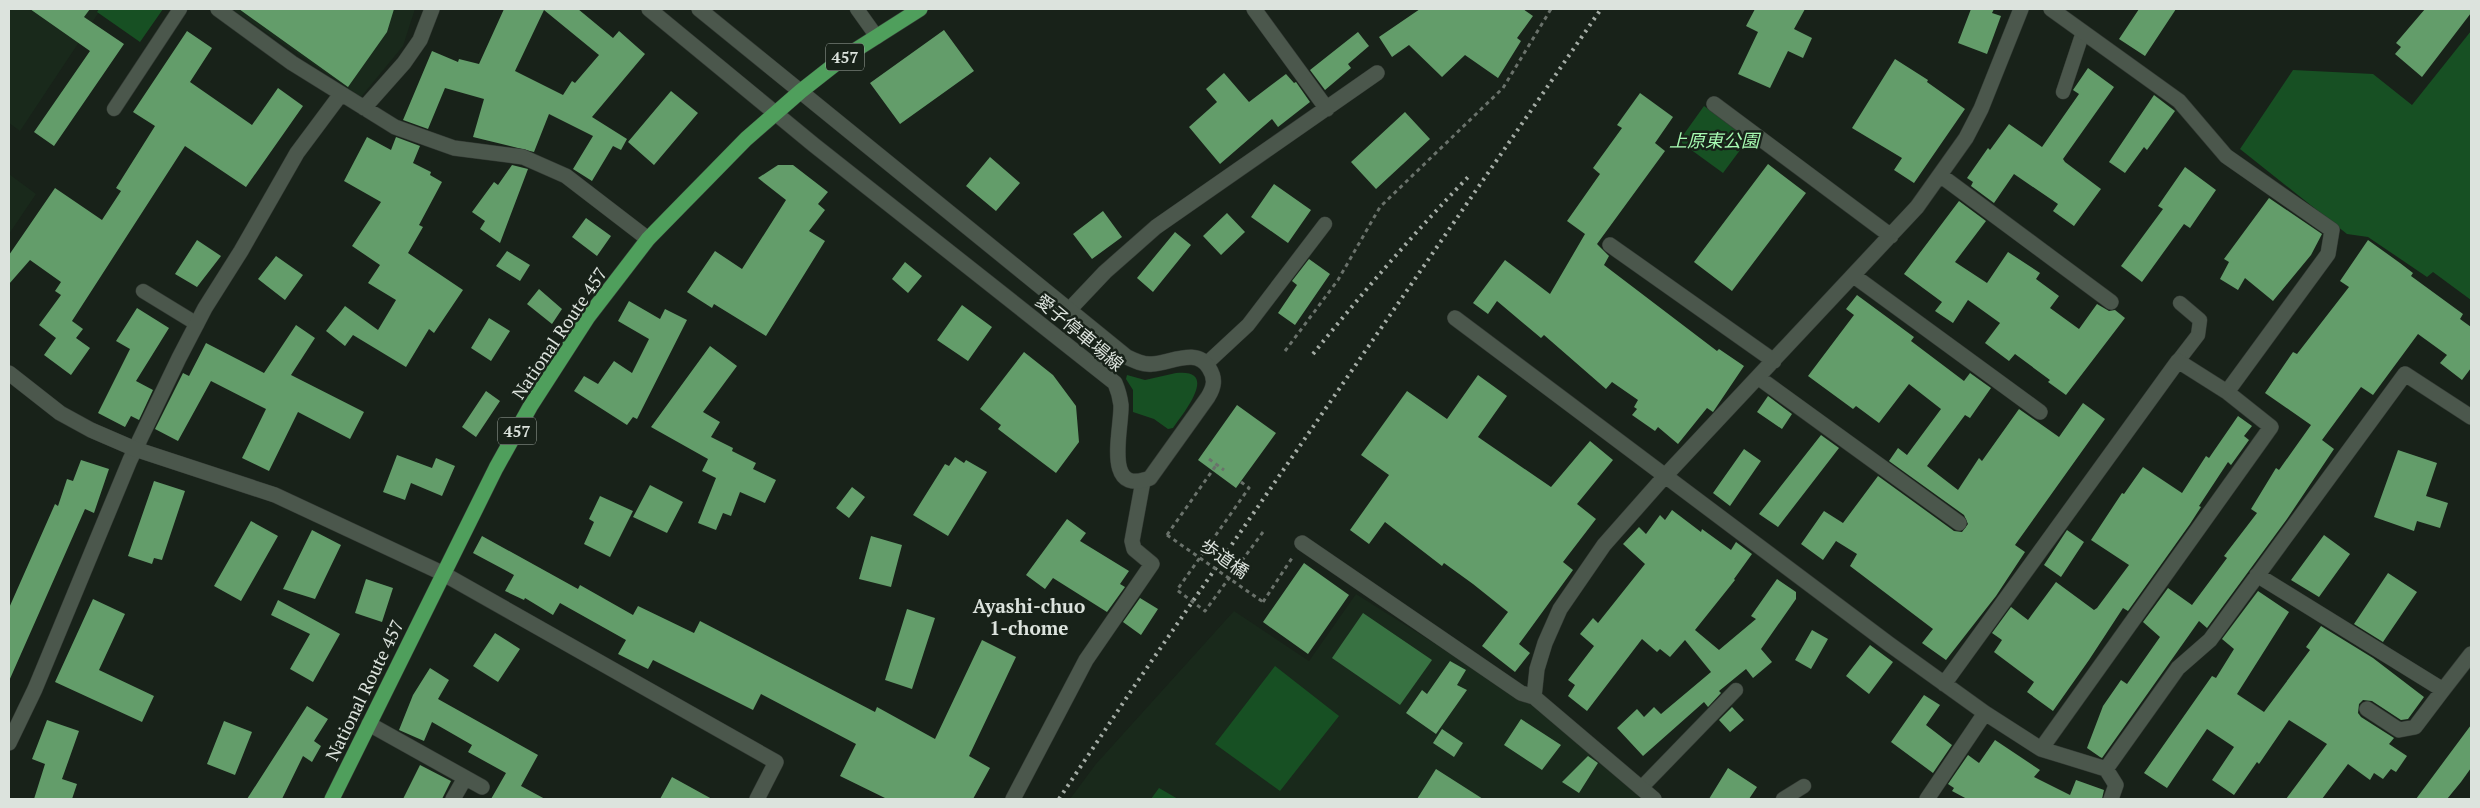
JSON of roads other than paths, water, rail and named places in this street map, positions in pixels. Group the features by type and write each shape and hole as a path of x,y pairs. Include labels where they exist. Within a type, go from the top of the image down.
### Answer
{"highway":[{"name":"457","path":"775,113 843,58 920,9"},
{"name":"National Route 457","path":"332,799 442,573 530,407 588,317 648,239 746,139 775,113"}],"street":[{"path":"218,9 292,63 395,127 454,148 523,157 566,176 648,239"},
{"path":"364,108 404,64 420,40 432,9"},
{"name":"愛子停車場線","path":"649,9 775,113 1115,383 1121,405 1117,455 1118,468 1126,478 1134,482 1143,481"},
{"name":"愛子停車場線","path":"700,9 1126,357 1139,363 1152,364 1185,357 1197,357 1206,364"},
{"path":"1254,9 1327,109"},
{"path":"1534,697 1537,669 1545,643 1560,609 1604,545 1666,476 1891,236 1940,175 1966,138 1982,109 2020,9"},
{"path":"2051,9 2179,101 2226,156 2332,230 2328,254 2227,392"},
{"path":"1069,310 1104,272 1156,227 1377,73"},
{"path":"9,743 35,688 135,449 197,324 297,153 341,94"},
{"path":"1714,104 1891,236"},
{"path":"1940,175 2111,302"},
{"path":"1610,245 1774,360"},
{"path":"1854,276 2040,412"},
{"path":"1455,318 1888,644 1985,713 2041,750 2106,769 2116,785 2111,799"},
{"path":"1944,684 2178,361 2227,392 2271,427 2041,750"},
{"path":"1013,799 1086,660 1152,564 1134,549 1132,541 1143,481 1150,478 1157,471 1214,386 1212,374 1206,364"},
{"path":"9,373 60,413 135,449 275,495 442,573 776,762 757,799"},
{"path":"2106,769 2178,668 2210,640 2405,374 2471,417"},
{"path":"1758,378 1959,523"},
{"path":"1302,543 1521,693 1534,697 1654,799"},
{"path":"2257,576 2443,690"},
{"path":"2367,709 2399,730 2415,728 2471,654"},
{"path":"1927,799 1985,713"},
{"path":"369,724 482,787"},
{"path":"453,799 465,778"}],"lane":[{"path":"114,109 180,9"},
{"path":"857,9 877,37"},
{"path":"2063,92 2084,32"},
{"path":"1206,364 1248,325 1325,224"},
{"path":"143,291 197,324"},
{"path":"2178,361 2198,334 2200,320 2180,303"},
{"path":"1641,788 1736,690"},
{"path":"1783,799 1804,786"}],"railway":[{"path":"1059,799 1133,688 1601,9"},
{"path":"1313,354 1389,263 1470,175"}],"district":[{"name":"Ayashi-chuo 1-chome","path":"1029,616"}],"park label":[{"name":"上原東公園","path":"1714,140"}]}
